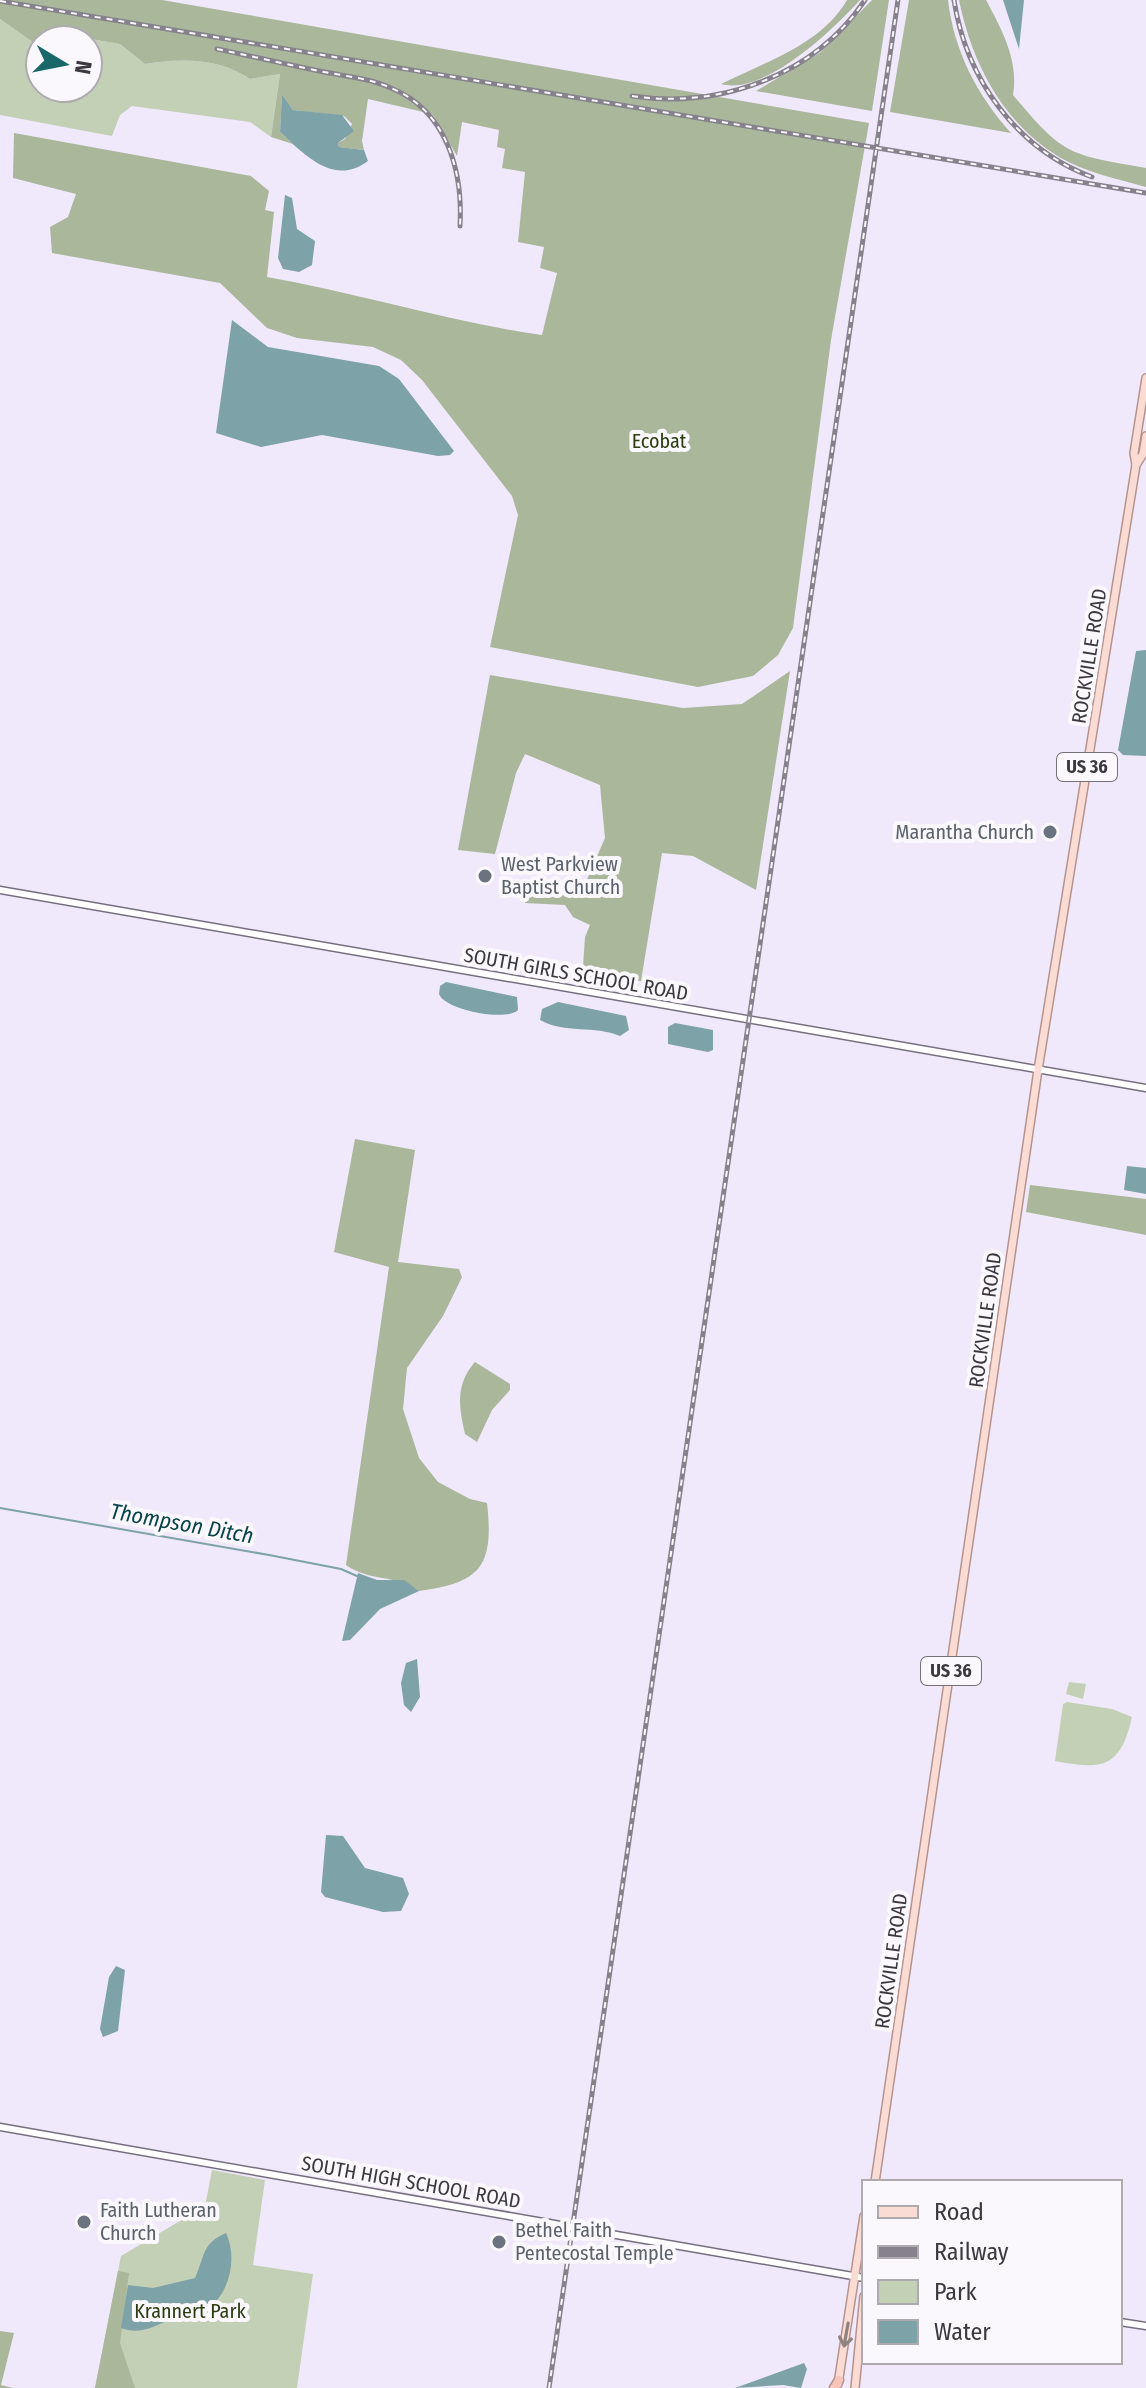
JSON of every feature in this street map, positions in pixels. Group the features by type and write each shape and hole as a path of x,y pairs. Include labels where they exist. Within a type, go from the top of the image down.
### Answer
{"main road":[{"name":"ROCKVILLE ROAD","path":"875,2180 1038,1070 1136,465 1134,453 1146,378"},
{"name":"ROCKVILLE ROAD","path":"1136,465 1143,454 1146,436"},
{"name":"SOUTH GIRLS SCHOOL ROAD","path":"0,890 1146,1088"},
{"name":"SOUTH HIGH SCHOOL ROAD","path":"0,2127 860,2277"},
{"path":"837,2385 860,2277 862,2246"},
{"path":"855,2388 862,2316"},
{"path":"1122,2322 1146,2326"}],"green space":[{"name":"Ecobat","path":"0,0 162,0 869,123 831,340 793,628 778,655 753,676 698,687 490,647 518,515 512,496 422,380 401,360 373,347 297,338 267,328 220,283 52,253 50,227 68,217 76,194 13,178 14,133 251,176 269,191 265,210 274,212 267,277 473,323 542,335 557,273 540,268 544,247 518,242 525,172 502,168 505,149 497,147 499,130 462,122 457,156 432,114 368,99 362,141 364,150 339,147 338,143 345,139 352,124 344,116 293,110 282,96 280,132 293,144 271,137 280,74 250,79 225,67 200,61 145,64 120,44 104,41 104,24 24,24 24,36 0,19"},
{"path":"847,0 860,0 815,43 777,71 738,85 721,84 807,41 836,16"},
{"path":"872,0 889,0 872,111 756,91 821,52"},
{"path":"909,0 948,0 956,37 969,71 1011,133 890,112"},
{"path":"959,0 986,0 1011,58 1013,95 1045,131 1057,142 1083,155 1146,168 1146,187 1101,175 1069,162 1021,127 992,89 981,68"},
{"path":"0,19 24,36 24,104 104,104 104,41 120,44 145,64 200,61 225,67 250,79 280,74 271,137 250,122 132,106 120,115 112,136 0,115"},
{"path":"790,671 756,890 693,856 662,853 641,981 582,982 585,937 590,925 573,917 565,905 525,903 531,889 553,893 585,884 605,838 600,785 525,754 516,773 495,854 458,850 490,675 683,708 742,704"},
{"path":"355,1139 415,1150 398,1262 459,1269 462,1277 443,1316 407,1368 403,1409 419,1458 438,1482 470,1499 487,1503 488,1542 485,1556 470,1576 457,1583 419,1591 401,1582 364,1574 346,1565 389,1267 334,1252"},
{"path":"1030,1185 1146,1199 1146,1235 1026,1212"},
{"path":"475,1362 510,1384 510,1390 492,1410 477,1442 465,1434 460,1405 464,1379"},
{"path":"1069,1682 1086,1684 1083,1699 1066,1694"},
{"path":"1063,1704 1112,1709 1132,1717 1122,1747 1115,1756 1097,1765 1055,1761"},
{"name":"Krannert Park","path":"212,2170 265,2180 253,2265 313,2274 297,2388 95,2388 121,2256 205,2206"},
{"path":"118,2271 129,2273 120,2343 135,2388 95,2388"},
{"path":"0,2331 14,2333 1,2385 13,2388 0,2388"}],"water":[{"path":"1003,0 1024,0 1019,49"},
{"path":"282,95 293,110 342,115 354,131 338,143 339,147 364,150 368,161 343,171 309,158 280,132"},
{"path":"285,195 292,198 297,229 315,241 312,265 299,272 283,269 278,258"},
{"path":"232,320 268,347 379,366 399,379 454,451 450,455 438,456 322,435 261,447 216,433"},
{"path":"1146,650 1146,756 1123,755 1118,750 1136,651"},
{"path":"446,982 517,997 518,1010 501,1015 452,1005 439,994 440,986"},
{"path":"558,1002 626,1016 629,1030 620,1036 559,1027 540,1020 542,1009"},
{"path":"675,1023 713,1030 713,1050 708,1052 668,1044 668,1027"},
{"path":"1127,1166 1146,1168 1146,1194 1124,1190"},
{"path":"358,1573 377,1580 404,1580 419,1591 380,1609 350,1640 342,1641"},
{"path":"417,1659 420,1697 411,1712 404,1705 401,1683 406,1663"},
{"path":"326,1835 343,1836 365,1868 403,1878 409,1894 401,1911 383,1912 325,1897 321,1892"},
{"path":"116,1966 125,1970 118,2031 103,2037 100,2029 109,1977"},
{"path":"226,2233 231,2267 224,2290 210,2308 196,2316 173,2319 146,2329 134,2331 121,2328 128,2285 153,2288 195,2278 208,2246"},
{"path":"804,2363 807,2369 801,2388 783,2385 735,2388"}],"waterway":[{"name":"Thompson Ditch","path":"0,1508 269,1555 341,1569 357,1576"}],"railway":[{"path":"632,96 665,99 698,97 762,81 792,67 819,49 844,26 865,0"},
{"path":"549,2388 898,0"},
{"path":"954,0 970,57 999,107 1040,148 1065,165 1092,177"},
{"path":"0,1 1146,193"},
{"path":"217,49 374,82 410,98 426,112 448,145 458,184 460,226"}],"place":[{"name":"Marantha Church","path":"1050,832"},
{"name":"West Parkview Baptist Church","path":"485,876"},
{"name":"Faith Lutheran Church","path":"84,2222"},
{"name":"Bethel Faith Pentecostal Temple","path":"499,2242"}]}
